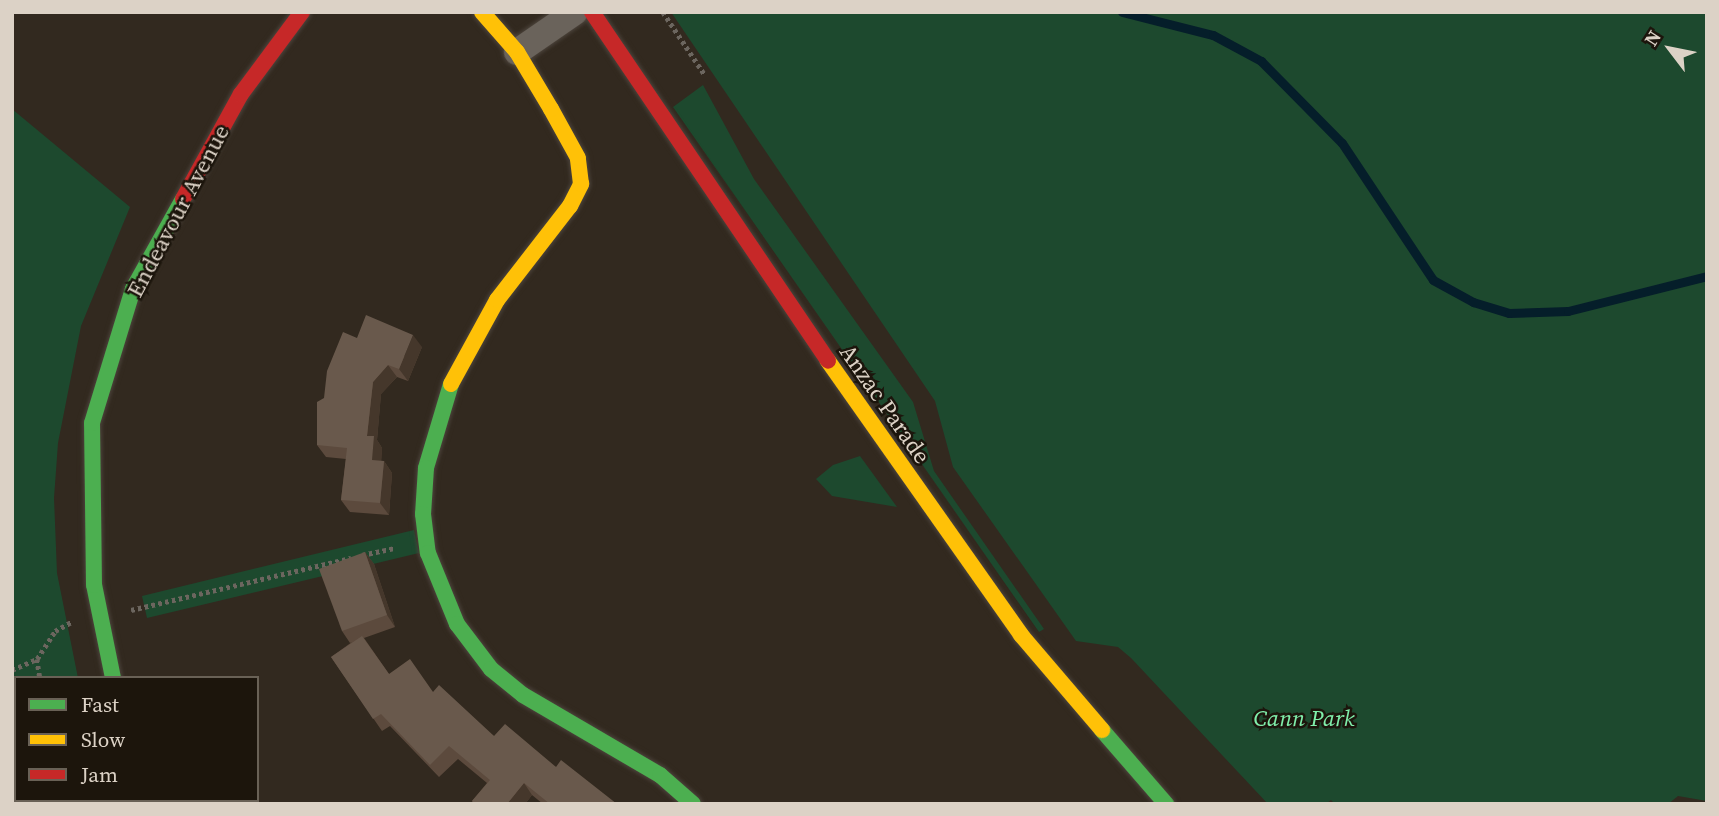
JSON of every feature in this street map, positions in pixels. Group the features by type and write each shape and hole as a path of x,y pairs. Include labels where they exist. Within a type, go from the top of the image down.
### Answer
{"street":[{"name":"Endeavour Avenue","path":"113,676 94,585 89,489 92,423 133,289 241,94 302,12"},
{"path":"482,12 517,52 578,158 581,184 569,206 490,310 452,380 426,468 426,540 437,581 457,624 491,669 523,695 660,775 693,804"},
{"path":"517,52 575,12"},
{"name":"Anzac Parade","path":"592,12 847,390 1013,624 1166,804"}],"path":[{"path":"663,12 705,75"},
{"path":"12,670 37,659 64,623 100,617 426,540"},
{"path":"37,659 40,676"}],"green space":[{"name":"Cann Park","path":"671,12 1707,12 1707,801 1678,796 1668,804 1335,804 1331,800 1326,804 1268,804 1131,658 1118,647 1076,641 953,467 935,401"},
{"path":"703,85 754,179 913,402 934,471 1044,629 1039,632 673,107"},
{"path":"12,109 130,207 81,326 58,443 54,498 57,573 78,676 14,676 14,802 110,804 12,804"},
{"path":"860,456 897,507 832,496 816,479 833,465"},
{"path":"414,530 419,553 147,618 142,596"}],"building":[{"path":"366,315 413,335 399,369 388,365 373,382 367,436 374,436 372,460 384,461 380,503 341,500 347,448 317,445 317,402 324,398 327,371 343,332 357,338"},
{"path":"365,552 387,615 342,631 319,569"},
{"path":"362,636 389,674 410,659 433,692 439,685 494,736 505,724 556,767 561,760 617,804 550,804 524,783 507,804 475,804 472,801 490,780 449,746 430,765 381,714 373,719 331,657"}],"waterway":[{"path":"1122,12 1213,35 1261,61 1342,143 1433,280 1473,302 1509,313 1568,311 1707,276"}],"traffic: fast":[{"path":"113,676 94,585 92,423 133,289 183,199"},
{"path":"451,384 426,468 423,514 428,553 457,624 491,669 523,695 660,775 693,804"},
{"path":"1102,730 1166,804"}],"traffic: slow":[{"path":"451,384 497,300 570,206 581,184 578,158 551,109 517,52 482,12"},
{"path":"828,361 1021,635 1102,730"}],"traffic: jam":[{"path":"183,199 241,94 302,12"},
{"path":"592,12 828,361"}]}
